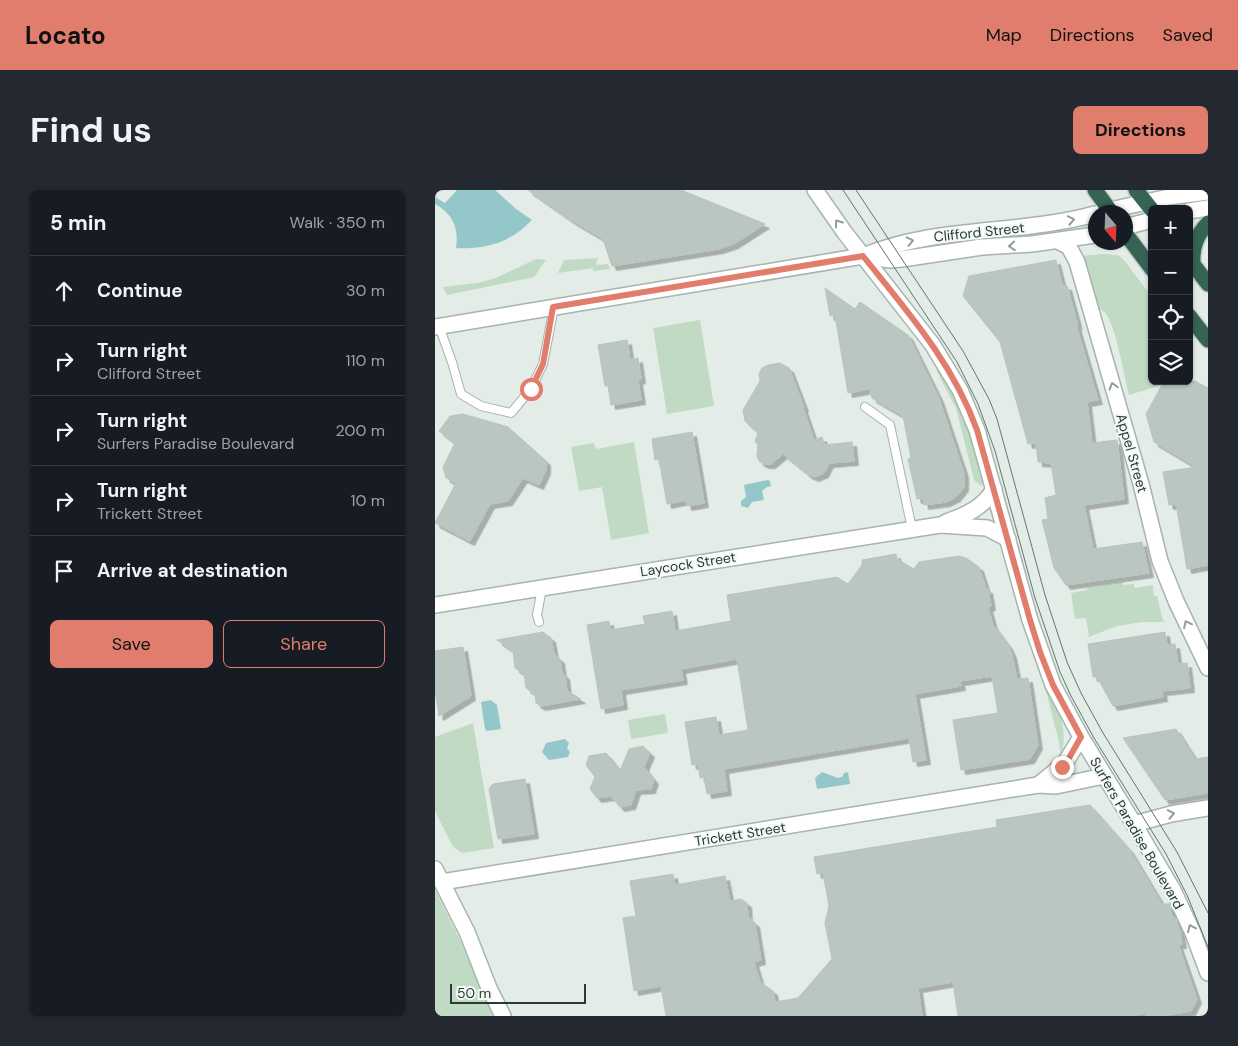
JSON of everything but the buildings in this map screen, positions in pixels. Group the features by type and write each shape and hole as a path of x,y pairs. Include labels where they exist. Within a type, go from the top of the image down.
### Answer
{"highway":[{"path":"1095,190 1101,205"},
{"path":"1193,251 1200,233 1208,223"},
{"path":"1133,244 1148,264"},
{"path":"1193,265 1208,284"},
{"path":"1193,321 1208,340"}],"street":[{"name":"Surfers Paradise Boulevard","path":"815,190 863,256 932,344 949,369 970,409 1030,620 1053,685 1081,737 1173,890 1193,933 1208,973"},
{"name":"Clifford Street","path":"1129,205 1186,194 1208,192"},
{"path":"1193,210 1208,208"},
{"name":"Clifford Street","path":"437,326 863,256 888,246 924,238 973,231 1028,227 1088,215"},
{"path":"1133,225 1148,221"},
{"name":"Clifford Street","path":"863,256 890,260 902,259 982,247 1058,241 1088,236"},
{"name":"Appel Street","path":"1058,241 1069,247 1077,262 1141,484 1160,561 1176,601 1208,668"},
{"name":"Laycock Street","path":"940,525 961,517 979,507 994,489"},
{"name":"Laycock Street","path":"435,605 940,525 987,528 1008,540"},
{"name":"Trickett Street","path":"1038,785 1065,764 1081,737"},
{"name":"Trickett Street","path":"438,875 1038,785 1056,786 1104,776"},
{"path":"1134,824 1208,808"},
{"path":"438,875 467,932 489,988 503,1016"}],"lane":[{"path":"437,326 452,362 461,394 481,406 511,413 531,389 543,364 553,307"},
{"path":"865,407 890,425 912,529"},
{"path":"539,622 537,615 542,588"}],"green space":[{"path":"1117,255 1123,259 1148,292 1148,385 1162,385 1129,395 1111,322 1096,304 1081,256"},
{"path":"598,258 596,265 608,264 610,269 593,271 593,268 558,273 564,260"},
{"path":"536,259 546,260 534,277 447,295 443,287 478,283 496,278"},
{"path":"700,320 714,406 667,414 653,328"},
{"path":"939,364 964,410 984,478 982,486 974,480 956,408 937,372"},
{"path":"634,442 649,533 611,540 602,487 579,491 571,447 594,443 596,449"},
{"path":"1123,582 1123,585 1134,584 1134,588 1153,585 1154,596 1157,596 1163,621 1166,622 1142,622 1117,626 1086,638 1089,636 1086,618 1075,619 1071,593 1087,590 1087,588"},
{"path":"1044,683 1058,708 1061,718 1064,737 1061,756 1059,742"},
{"path":"665,714 668,733 631,739 628,720"},
{"path":"473,723 494,848 462,853 453,847 435,811 435,737"},
{"path":"435,890 459,938 493,1016 435,1016"}],"water":[{"path":"457,190 495,190 516,209 532,220 515,234 497,243 478,248 456,248 457,234 453,222 446,212 435,204 435,197 445,203"},
{"path":"768,480 771,486 762,491 764,500 752,502 748,508 741,506 741,501 746,497 744,485"},
{"path":"491,700 497,705 501,729 487,731 485,729 481,702"},
{"path":"565,739 569,743 567,748 570,752 568,757 549,760 542,752 546,743"},
{"path":"822,772 838,778 848,772 850,784 817,789 815,778"}],"tram line":[{"path":"843,190 957,362 978,404 995,451 1035,598 1060,672 1094,738 1166,854 1187,895 1208,947"},
{"path":"856,190 963,351 989,399 997,419 1045,595 1067,662 1081,693 1103,733 1177,852 1208,913"}],"route":[{"path":"531,389 543,364 553,307 863,256 932,344 949,369 970,409 1040,652 1053,685 1081,737 1062,767"}]}
